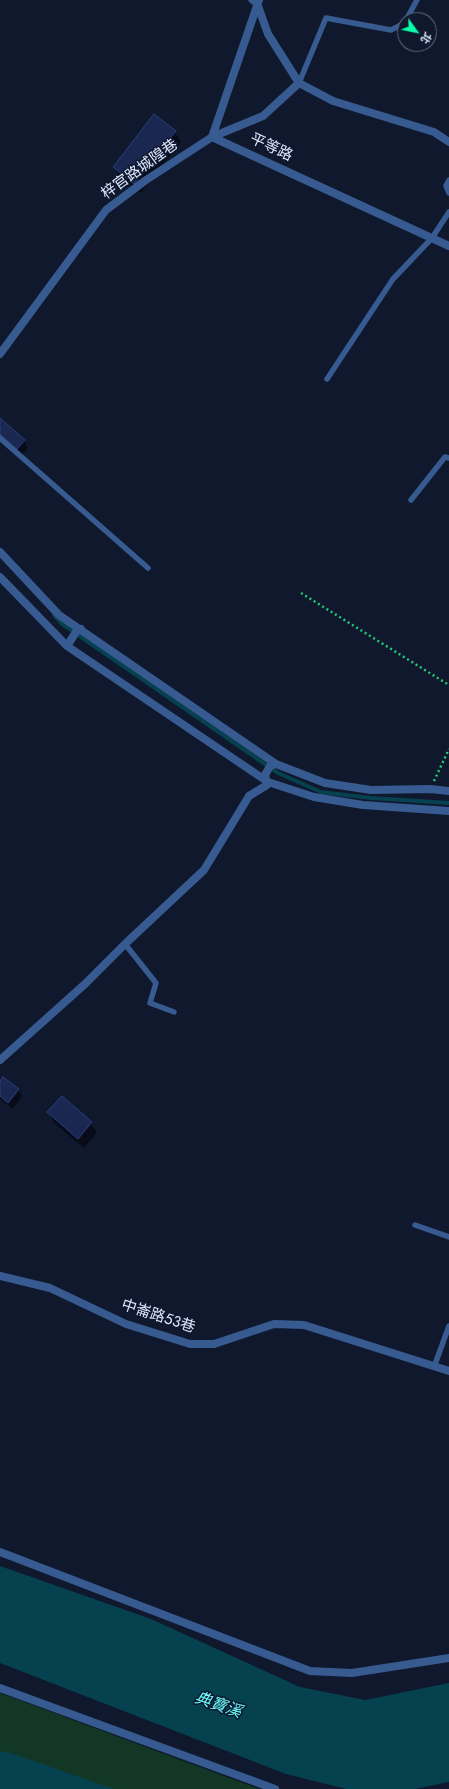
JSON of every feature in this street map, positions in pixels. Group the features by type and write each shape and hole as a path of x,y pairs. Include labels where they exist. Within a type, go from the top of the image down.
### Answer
{"street":[{"path":"258,3 268,34 299,84 333,101 434,132 449,142"},
{"path":"212,136 258,3"},
{"name":"梓官路城隍巷","path":"0,354 106,210 146,180 212,136 262,116 299,84"},
{"name":"平等路","path":"212,136 449,246"},
{"path":"0,552 59,615 79,631 273,765 325,783 371,790 430,789 449,791"},
{"path":"0,577 68,644 266,778 314,797 364,805 449,811"},
{"path":"68,644 79,631"},
{"path":"0,1060 85,984 125,944 204,870 249,796 267,785 266,778 273,765"},
{"name":"中崙路53巷","path":"0,1276 50,1288 126,1324 190,1344 214,1344 274,1324 304,1325 449,1371"},
{"path":"0,1552 310,1671 352,1674 449,1658"},
{"path":"0,1688 275,1789"}],"lane":[{"path":"251,0 258,3"},
{"path":"410,12 417,0"},
{"path":"299,84 326,18 391,30 397,27"},
{"path":"449,180 446,186 449,193"},
{"path":"327,379 393,279 432,238 449,212"},
{"path":"0,438 148,568"},
{"path":"411,500 444,457 449,458"},
{"path":"125,944 156,982 150,1003 174,1012"},
{"path":"415,1225 449,1237"},
{"path":"434,1367 449,1326"}],"path":[{"path":"301,593 449,684"},
{"path":"430,789 449,749"}],"green space":[{"path":"0,1693 259,1789 0,1789"}],"water":[{"name":"典寶溪","path":"0,1566 151,1619 300,1687 365,1700 449,1683 449,1782 415,1789 346,1789 286,1774 0,1663"},
{"path":"5,1751 114,1789 0,1789 0,1752"}],"building":[{"path":"154,114 176,131 134,184 113,167"},
{"path":"0,418 25,440 17,449 0,434"},
{"path":"3,1077 19,1089 8,1103 0,1096 0,1081"},
{"path":"62,1096 92,1122 78,1139 47,1112"}],"waterway":[{"path":"54,615 61,623 278,773 321,792 371,798 449,803"}]}
